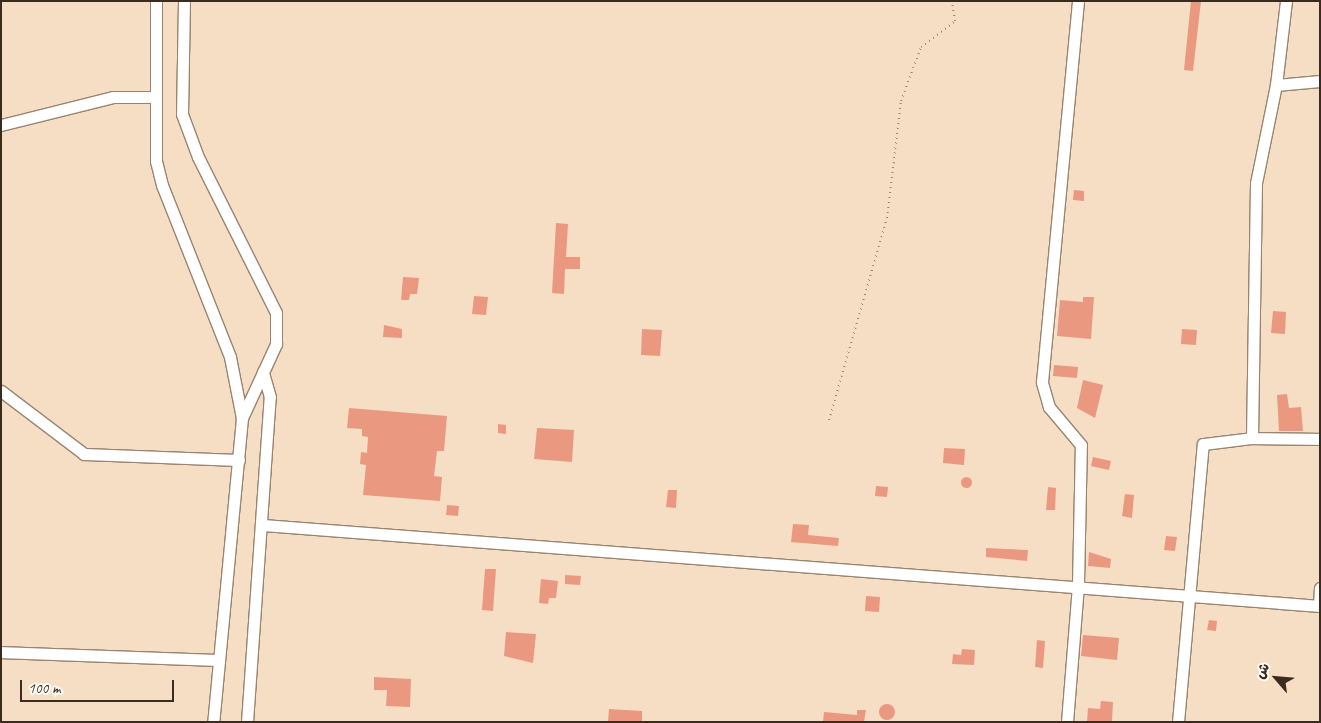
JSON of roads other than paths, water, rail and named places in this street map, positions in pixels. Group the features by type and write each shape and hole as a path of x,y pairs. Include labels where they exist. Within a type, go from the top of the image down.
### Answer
{"street":[{"path":"156,1 155,97 162,185 230,357 242,418 240,460 213,722"},
{"path":"184,1 182,114 198,157 276,313 276,344 242,418"},
{"path":"1067,722 1078,584 1081,445 1049,406 1042,382 1078,1"},
{"path":"1252,438 1256,183 1276,85 1286,1"},
{"path":"1276,85 1320,81"},
{"path":"1,125 113,98 155,97"},
{"path":"248,722 263,525 270,397 263,372"},
{"path":"1,391 84,454 240,460"},
{"path":"1178,722 1204,444 1252,438 1320,439"},
{"path":"263,525 1078,584 1189,599 1319,606 1320,588"},
{"path":"1,652 219,660"}]}
